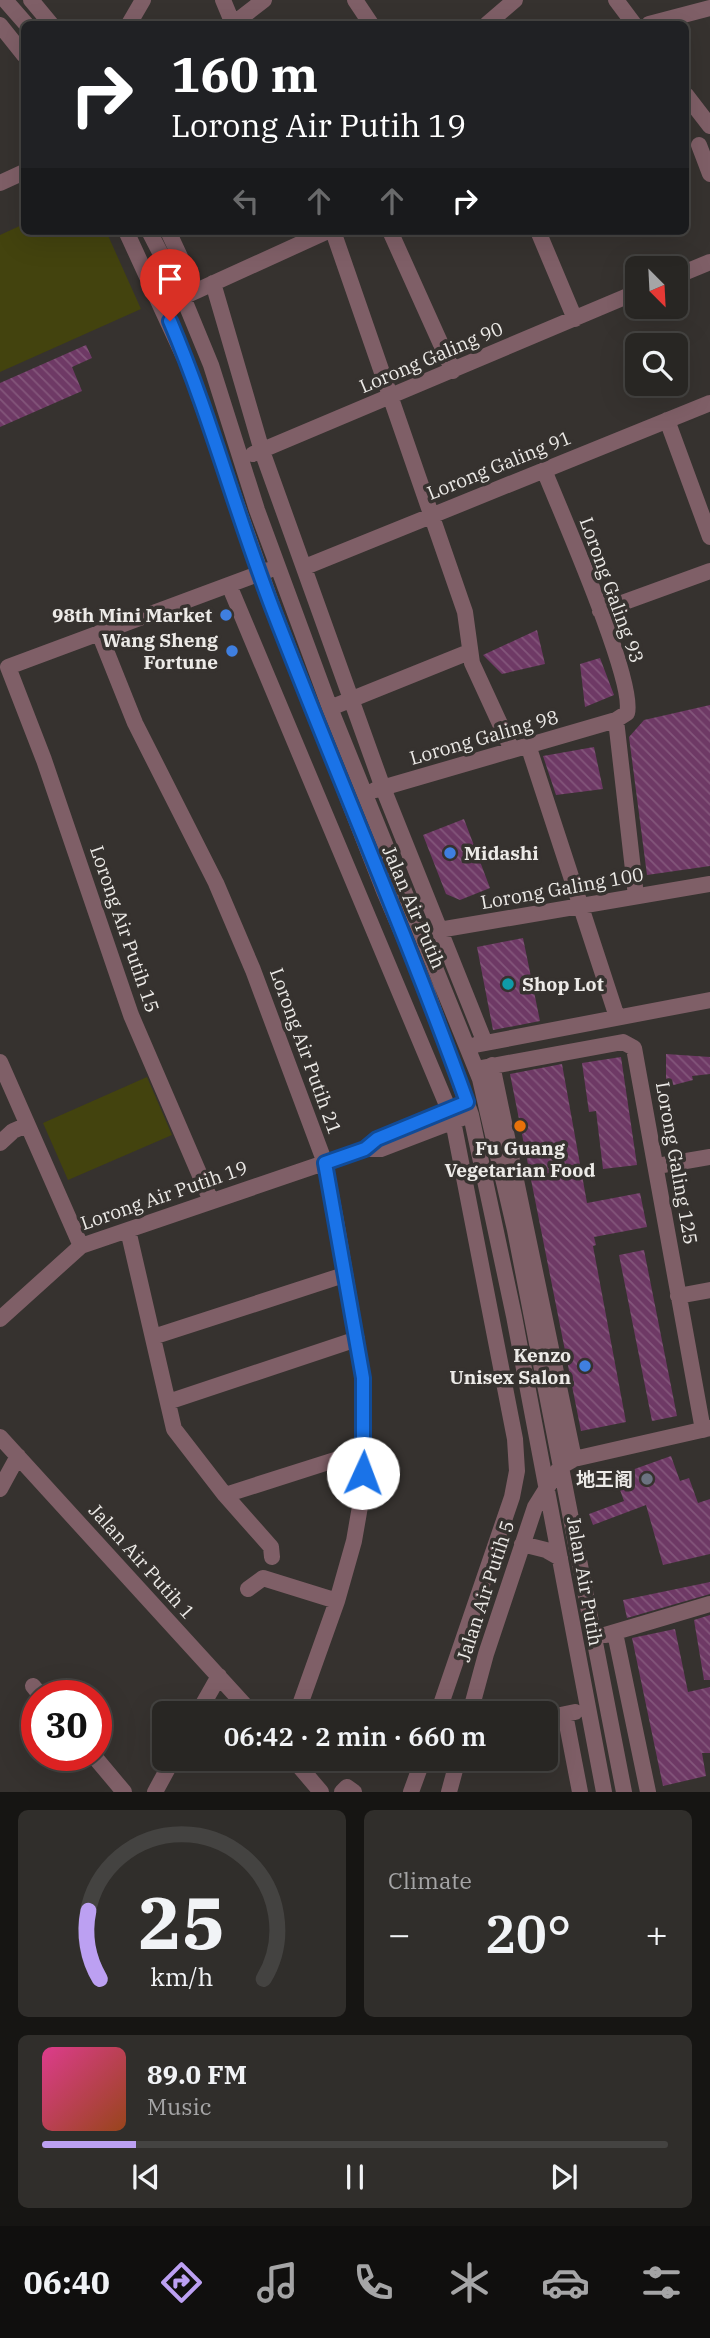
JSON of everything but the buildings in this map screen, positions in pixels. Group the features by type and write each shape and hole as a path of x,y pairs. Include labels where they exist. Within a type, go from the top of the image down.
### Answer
{"street":[{"path":"5,0 23,21"},
{"path":"31,0 48,21"},
{"path":"132,21 143,0"},
{"path":"223,0 232,21"},
{"path":"237,21 264,0"},
{"path":"355,0 369,21"},
{"path":"490,21 515,0"},
{"path":"617,0 632,21"},
{"path":"660,21 710,8"},
{"path":"0,25 21,51"},
{"path":"689,99 710,126"},
{"path":"698,145 710,174"},
{"path":"0,183 21,173"},
{"name":"Jalan Air Putih","path":"128,235 189,368 260,573 352,812 427,991 469,1109 514,1316 604,1792"},
{"name":"Jalan Air Putih","path":"152,235 189,294 278,567 330,708 468,1047 484,1067 486,1103 567,1463 592,1638 624,1792"},
{"path":"169,235 189,294 319,235"},
{"path":"327,235 391,397 467,620 469,652 520,748 581,907 617,1017"},
{"path":"392,235 453,371"},
{"path":"540,235 575,318"},
{"path":"688,271 710,262"},
{"path":"213,283 262,451 383,788 485,1043"},
{"name":"Lorong Galing 90","path":"241,458 625,297"},
{"name":"Lorong Galing 91","path":"305,568 430,514 710,403"},
{"path":"667,421 710,537"},
{"name":"Lorong Galing 93","path":"544,470 600,611 630,704 627,713 616,720"},
{"path":"99,633 278,567"},
{"path":"600,611 710,571"},
{"path":"229,585 451,1116 494,1323 515,1439 514,1484 443,1701"},
{"name":"Lorong Air Putih 15","path":"99,633 8,667 58,799 131,1015 211,1201"},
{"name":"Lorong Air Putih 21","path":"99,633 135,723 216,883 253,970 325,1163 357,1339 364,1404 363,1451 360,1516 337,1601 301,1701"},
{"path":"330,708 469,652"},
{"path":"616,720 636,896"},
{"name":"Lorong Galing 98","path":"364,793 616,720"},
{"path":"329,822 352,812"},
{"path":"385,844 403,836"},
{"name":"Lorong Galing 100","path":"422,933 710,884"},
{"path":"372,926 395,917"},
{"path":"468,1047 710,1000"},
{"name":"Lorong Galing 125","path":"484,1067 564,1050 623,1042 632,1045 637,1054 678,1296 707,1429"},
{"path":"0,1062 80,1246"},
{"path":"484,1067 567,1463 707,1429"},
{"name":"Lorong Air Putih 19","path":"0,1319 80,1246 365,1149 381,1149 451,1116 486,1103"},
{"path":"0,1143 13,1131 27,1125"},
{"path":"657,1166 710,1157"},
{"path":"128,1230 174,1429 225,1495 271,1547 272,1557"},
{"path":"153,1337 344,1275"},
{"path":"678,1296 710,1290"},
{"path":"494,1323 514,1316"},
{"path":"168,1402 357,1339"},
{"name":"Jalan Air Putih 1","path":"0,1437 241,1701"},
{"path":"225,1495 363,1451"},
{"path":"0,1489 18,1456"},
{"name":"Jalan Air Putih 5","path":"473,1701 522,1545 546,1485 567,1463"},
{"path":"522,1545 546,1550 560,1558"},
{"path":"248,1588 263,1578 337,1601"},
{"path":"592,1638 710,1604"},
{"path":"615,1633 648,1792"},
{"path":"461,1648 486,1654"},
{"path":"205,1701 219,1676"},
{"path":"558,1715 588,1709"},
{"path":"565,1714 580,1792"},
{"path":"106,1771 124,1792"},
{"path":"155,1792 166,1771"},
{"path":"301,1771 314,1789"},
{"path":"411,1792 419,1771"},
{"path":"449,1792 455,1771"},
{"path":"342,1792 347,1787 354,1792"}],"shaded area":[{"path":"21,225 21,235 108,235 141,309 0,372 0,235"},
{"path":"147,1077 172,1135 68,1180 43,1123"}],"place":[{"name":"98th Mini Market","path":"226,615"},
{"name":"Wang Sheng Fortune","path":"232,651"},
{"name":"Midashi","path":"450,853"},
{"name":"Shop Lot","path":"508,984"},
{"name":"Fu Guang Vegetarian Food","path":"520,1126"},
{"name":"Kenzo Unisex Salon","path":"585,1366"},
{"name":"地王阁","path":"647,1479"}],"route":[{"path":"170,321 274,611 368,852 427,991 467,1102 377,1139 365,1149 325,1163 363,1378 363,1473"}]}
